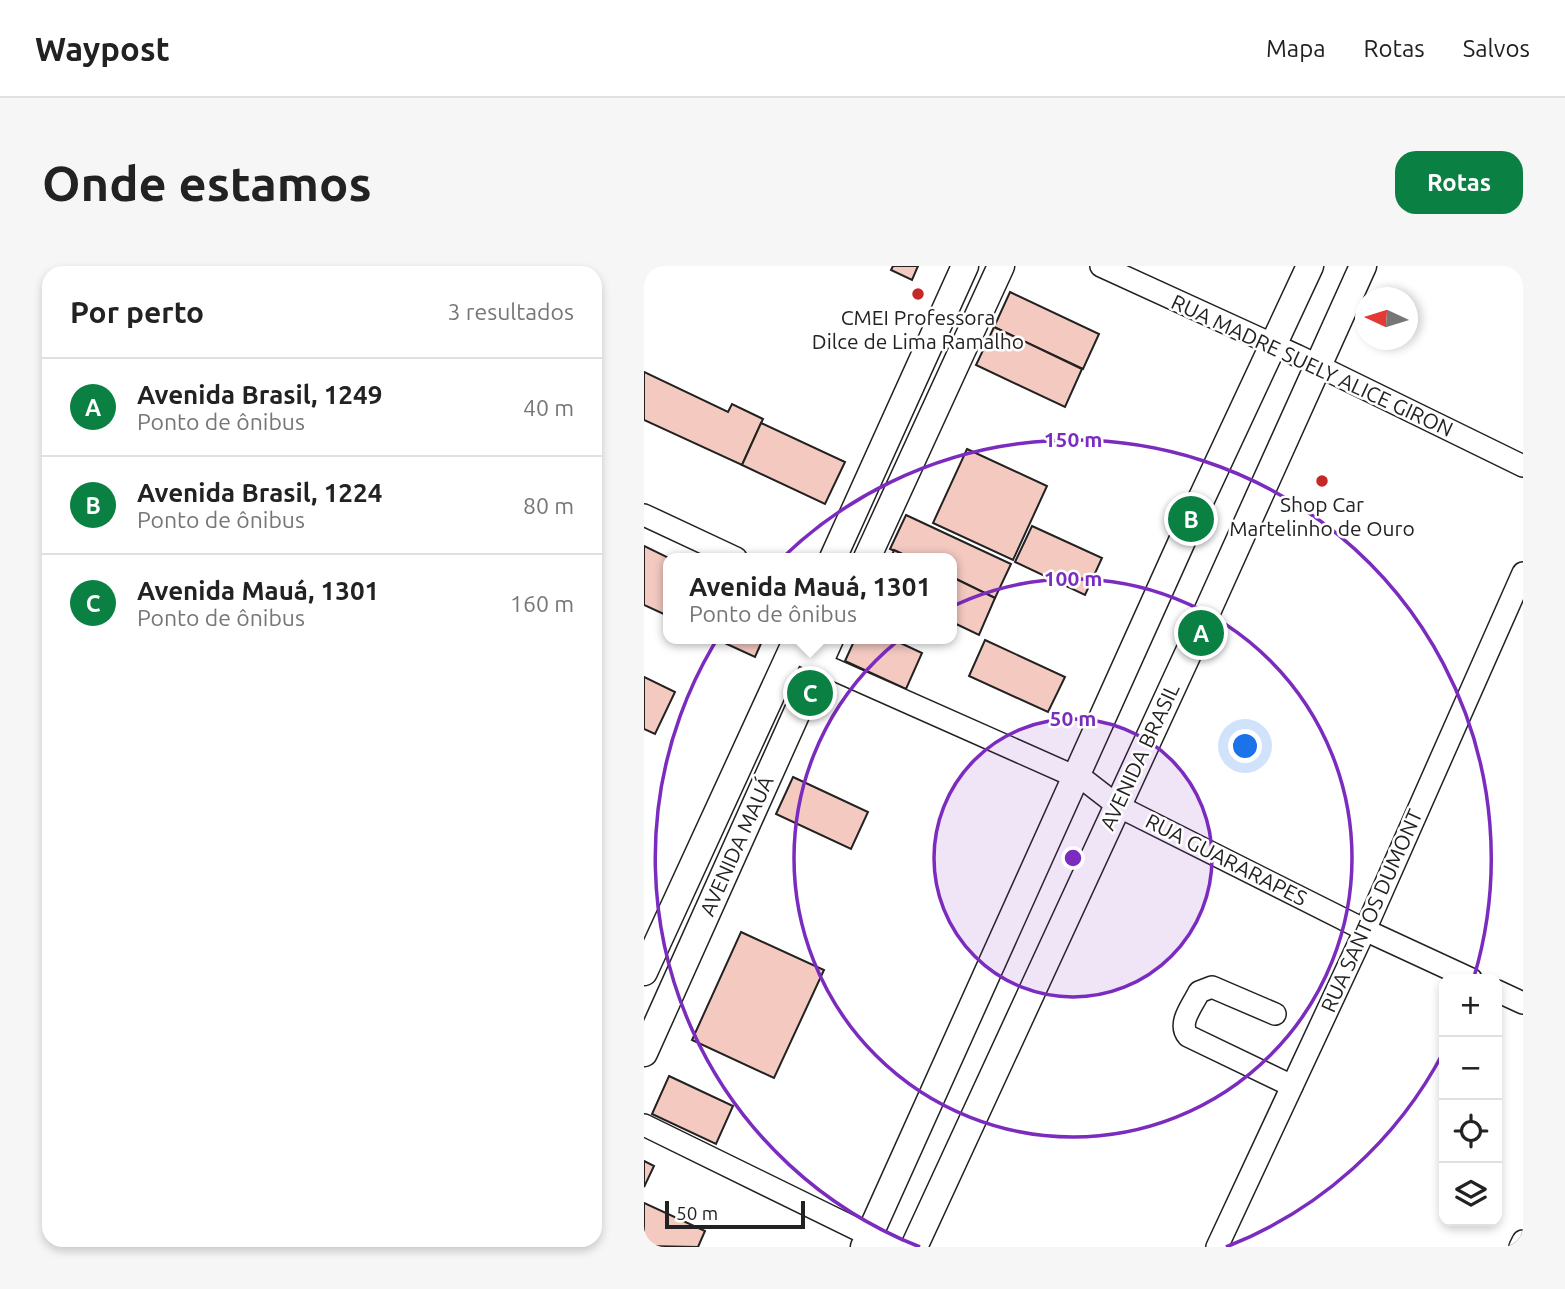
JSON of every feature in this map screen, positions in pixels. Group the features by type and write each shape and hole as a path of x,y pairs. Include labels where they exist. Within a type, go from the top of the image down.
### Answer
{"main road":[{"path":"835,553 965,266"},
{"path":"869,553 1001,266"},
{"path":"866,1241 1191,521 1310,266"},
{"name":"AVENIDA BRASIL","path":"914,1247 1198,632 1363,266"},
{"name":"AVENIDA MAUÁ","path":"644,1053 828,644"},
{"name":"AVENIDA MAUÁ","path":"644,972 794,645"}],"street":[{"name":"RUA MADRE SUELY ALICE GIRON","path":"1101,266 1523,466"},
{"path":"644,515 725,553"},
{"name":"RUA SANTOS DUMONT","path":"1217,1247 1364,930 1523,573"},
{"name":"RUA GUARARAPES","path":"794,645 818,663 1075,776 1095,786 1118,806 1364,930 1460,974"},
{"path":"1275,1014 1212,987 1199,992 1183,1024 1188,1036 1292,1086"},
{"path":"1502,993 1523,1003"},
{"path":"644,1125 866,1241 893,1247"},
{"path":"1520,1247 1523,1241"}],"building":[{"path":"893,266 918,266 912,280 891,270"},
{"path":"1010,292 1099,334 1083,369 994,327"},
{"path":"994,327 1082,369 1065,407 976,365"},
{"path":"644,372 728,412 732,404 763,419 742,465 644,420"},
{"path":"761,423 845,462 825,504 742,465"},
{"path":"967,449 1047,486 1013,560 933,523"},
{"path":"906,515 1011,564 995,598 957,579 957,553 899,553 890,549"},
{"path":"1032,526 1102,558 1085,595 1015,562"},
{"path":"644,546 663,555 663,614 644,605"},
{"path":"957,579 995,598 979,635 957,624"},
{"path":"985,640 1065,677 1048,712 969,676"},
{"path":"727,644 761,644 755,657"},
{"path":"853,644 903,644 922,653 906,689 845,661"},
{"path":"644,677 675,692 655,734 644,729"},
{"path":"793,777 868,812 851,849 776,814"},
{"path":"741,932 824,970 774,1078 692,1040"},
{"path":"669,1076 733,1106 716,1144 652,1114"},
{"path":"644,1161 654,1166 644,1187"},
{"path":"644,1203 705,1231 698,1247 644,1246"}],"place":[{"name":"CMEI Professora Dilce de Lima Ramalho","path":"918,294"},
{"name":"Shop Car Martelinho de Ouro","path":"1322,481"},
{"name":"Avenida Brasil, 1224","path":"1191,519"},
{"name":"Avenida Brasil, 1249","path":"1201,633"},
{"name":"Avenida Mauá, 1301","path":"810,693"}]}
